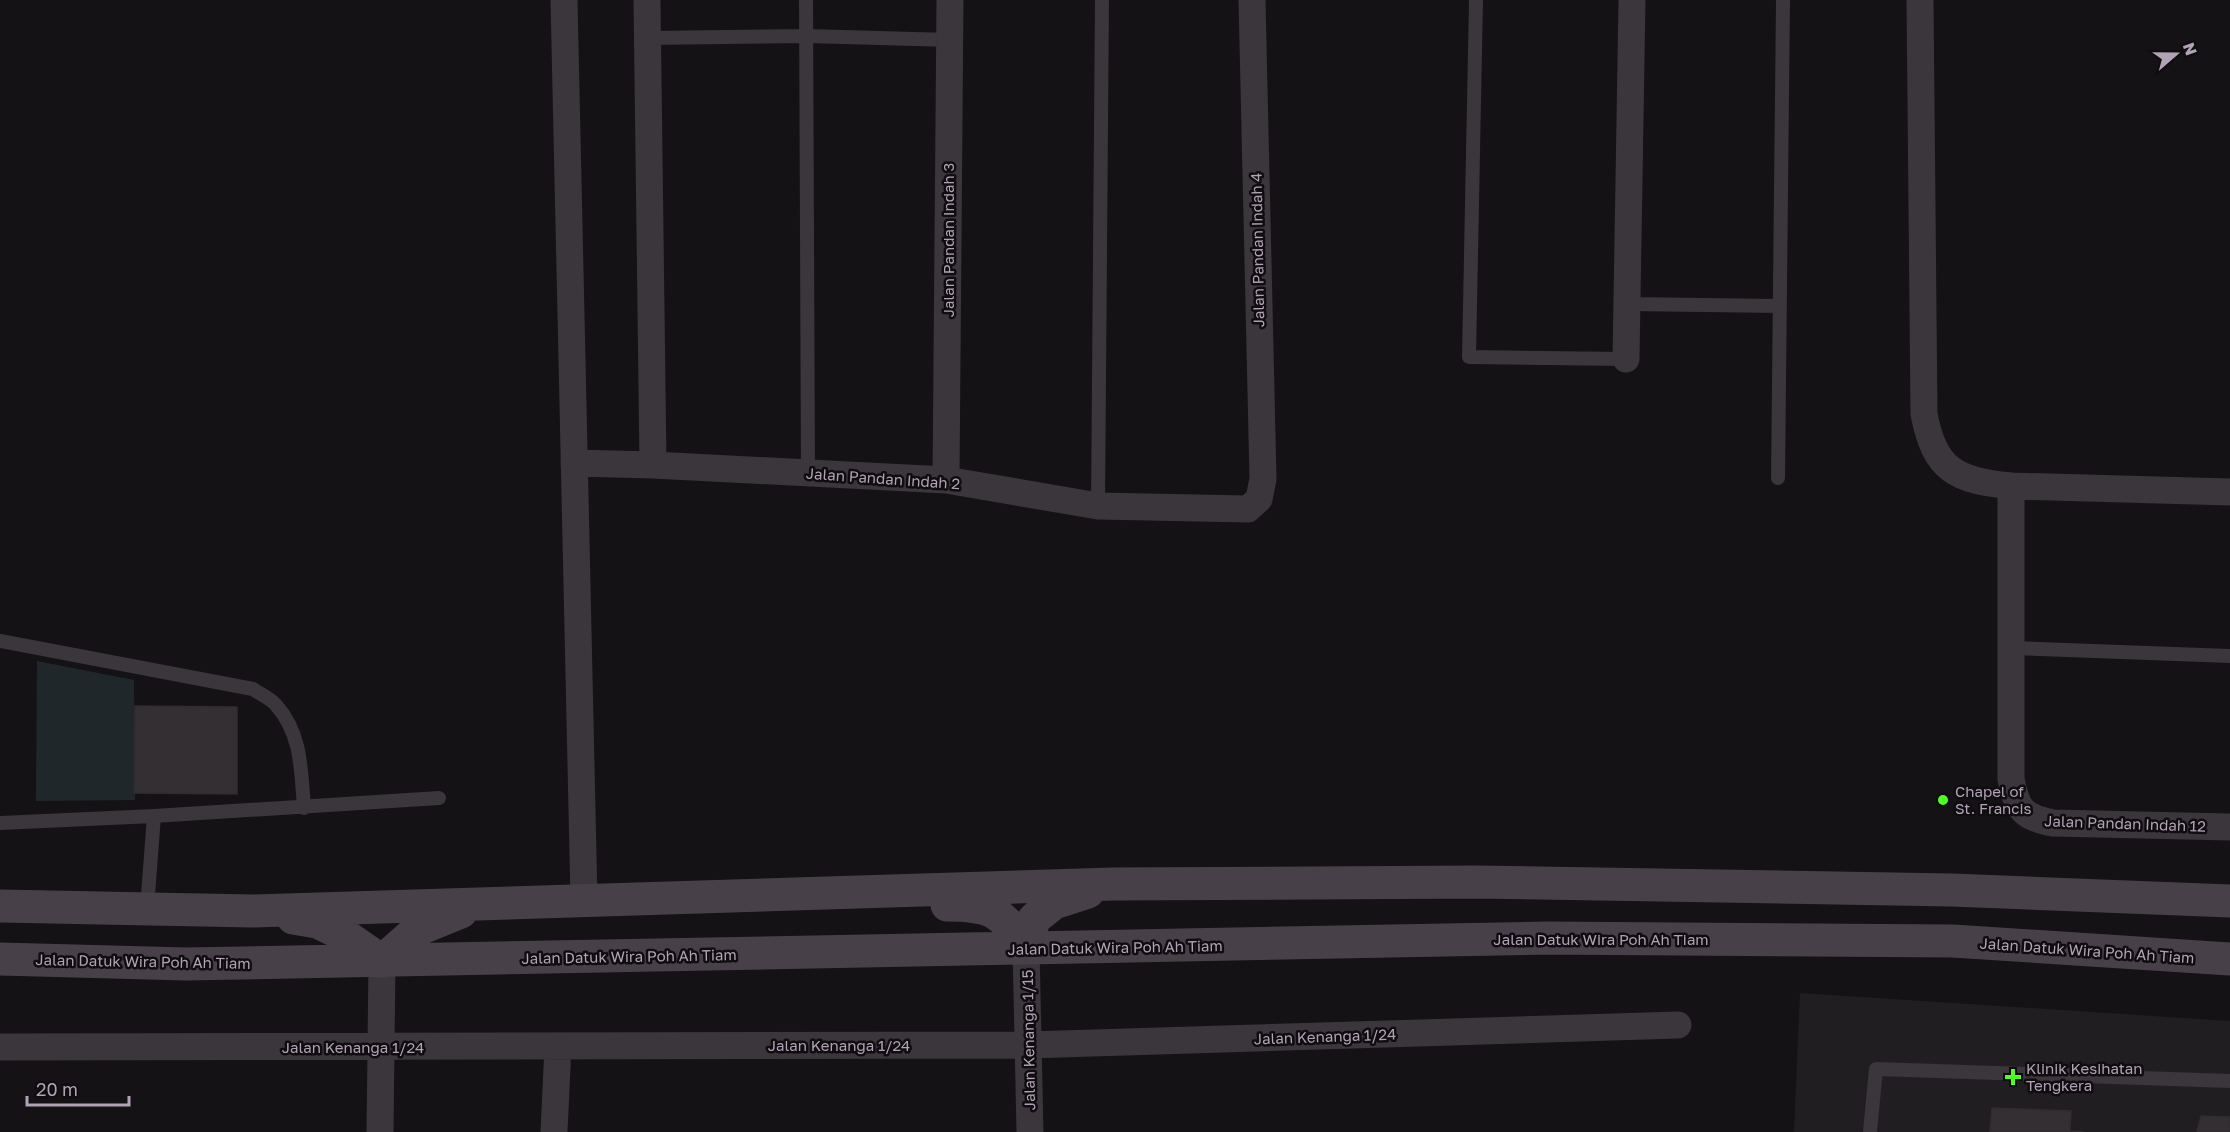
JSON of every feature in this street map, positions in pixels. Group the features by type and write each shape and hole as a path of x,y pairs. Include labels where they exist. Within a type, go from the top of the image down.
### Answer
{"street":[{"path":"564,0 584,900"},
{"path":"647,0 653,465"},
{"name":"Jalan Pandan Indah 3","path":"946,480 950,0"},
{"name":"Jalan Pandan Indah 4","path":"1252,0 1263,478 1259,499"},
{"path":"1626,359 1632,0"},
{"path":"1920,0 1924,414 1928,437 1939,458 1956,473 1977,482 2011,486 2230,492"},
{"name":"Jalan Pandan Indah 2","path":"574,463 946,480 1098,506 1248,509 1259,499"},
{"path":"2011,486 2013,648"},
{"name":"Jalan Pandan Indah 12","path":"2013,648 2011,780 2014,799 2022,812 2037,820 2053,824 2230,827"},
{"path":"0,906 252,911 1113,884 1478,882 1952,890 2230,901"},
{"path":"1026,948 1034,920 1054,903 1113,884"},
{"path":"1952,890 1953,941"},
{"path":"758,895 848,904 963,905 990,910 1008,922 1026,948"},
{"path":"380,1132 382,961 417,930 440,919 486,904"},
{"path":"252,911 316,922 346,936 382,961"},
{"name":"Jalan Datuk Wira Poh Ah Tiam","path":"0,959 186,964 1546,938 1953,941 2230,959"},
{"name":"Jalan Kenanga 1/15","path":"1026,948 1030,1132"},
{"name":"Jalan Kenanga 1/24","path":"0,1047 1028,1045 1678,1025"},
{"path":"554,1132 558,1046"}],"lane":[{"path":"806,0 808,473"},
{"path":"1098,506 1102,0"},
{"path":"1476,0 1469,357 1626,359"},
{"path":"1778,478 1783,0"},
{"path":"648,38 807,36 950,40"},
{"path":"1627,304 1780,306"},
{"path":"0,641 253,689 275,703 292,727 300,756 304,808"},
{"path":"2013,648 2230,656"},
{"path":"0,823 304,808 439,798"},
{"path":"147,908 154,816"},
{"path":"1870,1132 1876,1069 2230,1081"}],"shaded area":[{"path":"37,661 134,680 135,800 36,801"},
{"name":"Klinik Kesihatan Tengkera","path":"1800,993 2230,1021 2230,1132 1794,1132"}],"building":[{"path":"135,706 237,707 237,794 134,793"},
{"path":"1992,1108 2071,1111 2070,1131 2084,1132 1990,1132"},
{"path":"2201,1116 2230,1117 2230,1132 2197,1132"}],"place":[{"name":"Chapel of St. Francis","path":"1943,800"},
{"name":"Klinik Kesihatan Tengkera","path":"2013,1077"}]}
